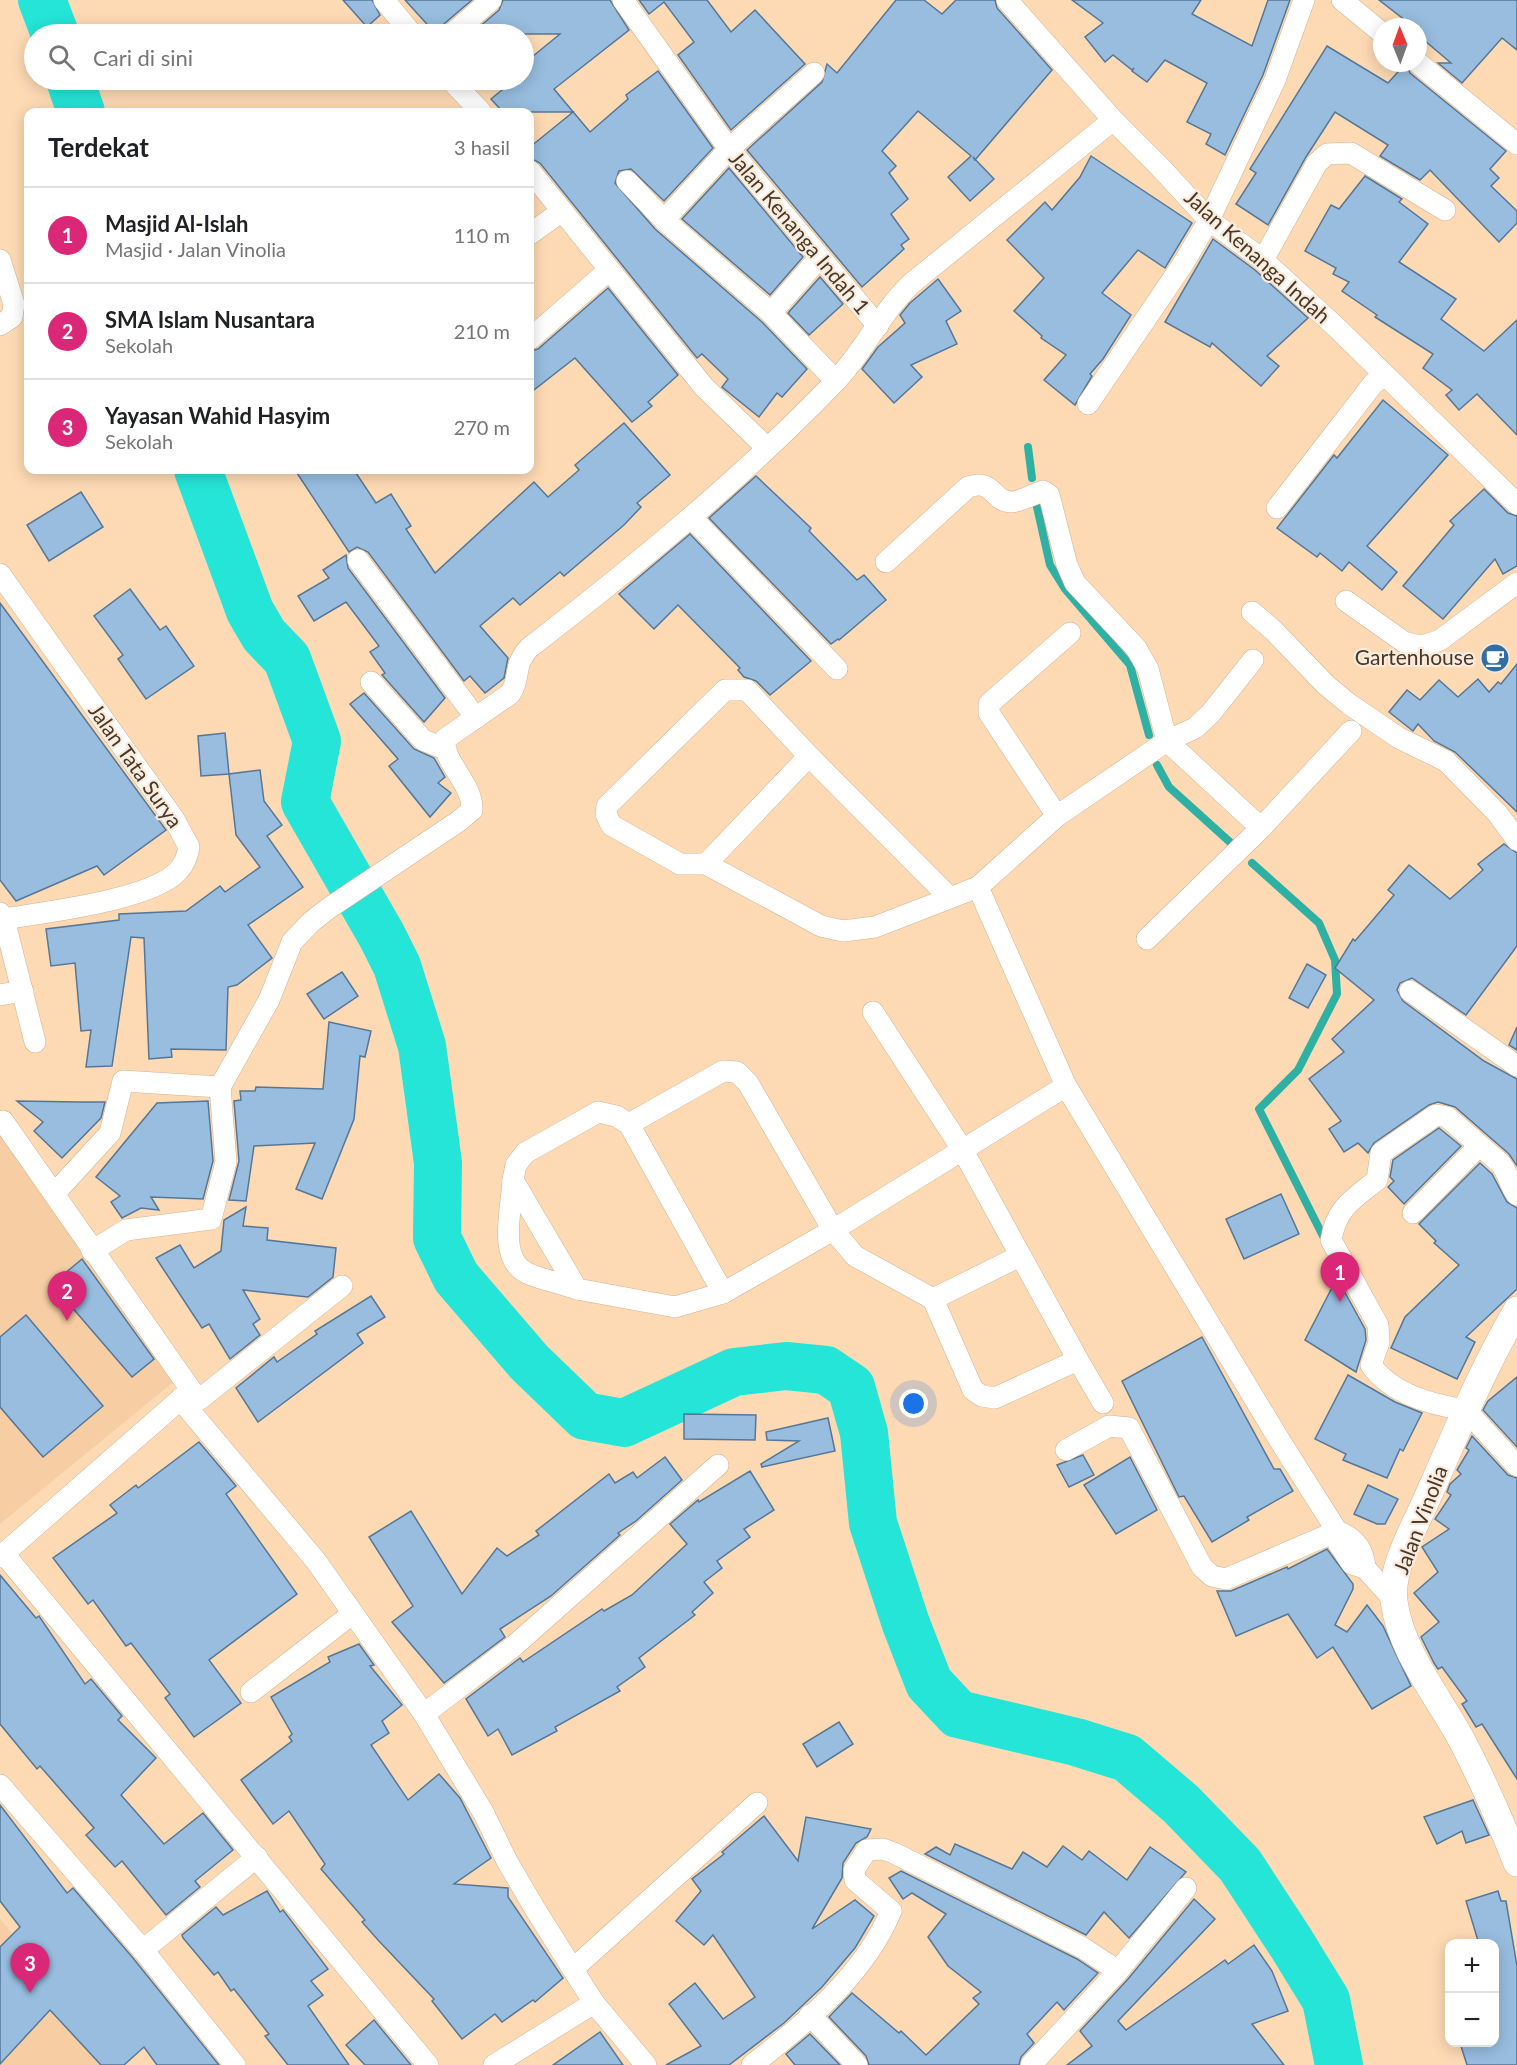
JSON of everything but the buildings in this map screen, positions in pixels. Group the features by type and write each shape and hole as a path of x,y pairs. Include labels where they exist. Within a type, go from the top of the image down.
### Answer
{"street":[{"path":"384,0 404,24"},
{"path":"463,24 491,0"},
{"name":"Jalan Kenanga Indah 1","path":"623,0 729,149 878,326 895,299 1113,120"},
{"name":"Jalan Kenanga Indah","path":"1008,0 1113,120 1160,166 1209,220 1263,260 1517,504"},
{"path":"1088,404 1183,264 1209,220 1275,80 1304,0"},
{"path":"1342,0 1373,26"},
{"path":"1427,70 1517,144"},
{"path":"664,220 729,149 814,73"},
{"path":"460,90 477,108"},
{"path":"1263,260 1317,163 1327,153 1351,153 1445,210"},
{"path":"534,176 704,387 766,447"},
{"path":"627,181 664,220 771,313 836,381"},
{"path":"534,231 562,211"},
{"path":"771,313 819,258"},
{"path":"0,260 14,304 12,317 0,325"},
{"path":"534,336 609,270"},
{"path":"92,1251 126,1230 211,1219 226,1162 220,1087 269,1000 292,942 311,922 329,908 469,815 472,810 470,794 445,749 445,739 510,694 515,687 519,659 529,648 692,518 836,381 868,343 878,326"},
{"path":"1277,508 1373,384 1384,375"},
{"path":"886,562 968,488 977,484 987,485 1002,499 1012,502 1043,492 1049,495 1067,565 1075,583 1136,648 1148,669 1167,741 1261,828"},
{"path":"692,518 837,669"},
{"path":"358,560 476,718"},
{"name":"Jalan Tata Surya","path":"0,574 174,819 189,847 186,861 177,873 161,882 123,896 2,916"},
{"path":"1346,601 1404,642 1414,646 1426,646 1440,640 1517,583"},
{"path":"1252,612 1288,644 1326,685 1349,704 1399,738 1446,761 1497,813 1517,840"},
{"path":"1057,816 989,713 989,704 1070,633"},
{"path":"949,897 747,690 726,690 607,806 606,814 611,825 680,864 706,864 821,926 843,931 875,927 978,887 1057,816 1167,741 1195,728 1211,713 1253,660"},
{"path":"371,682 423,740 445,749"},
{"path":"1147,939 1261,828 1351,731"},
{"path":"706,864 809,756"},
{"path":"978,887 1066,1086 1280,1441 1337,1531 1338,1543 1352,1563 1365,1568 1394,1600"},
{"path":"2,916 35,1042"},
{"path":"0,995 23,991"},
{"path":"1410,991 1517,1066"},
{"path":"873,1012 962,1149 1103,1403"},
{"path":"628,1124 723,1071 737,1072 748,1083 833,1230 855,1256 933,1299 973,1390 982,1396 995,1398 1078,1359"},
{"path":"54,1194 110,1133 123,1081 220,1087"},
{"path":"723,1293 628,1124 616,1116 598,1112 525,1153 516,1165 509,1246 513,1262 525,1272 577,1288 675,1307 723,1293 833,1230 1066,1086"},
{"path":"1517,1195 1512,1188 1507,1171 1447,1117 1436,1114 1381,1153 1377,1180 1351,1197 1334,1225 1331,1240 1378,1325 1379,1342 1371,1365 1381,1380 1436,1406 1466,1410 1517,1466"},
{"path":"3,1121 54,1194 185,1394 316,1561 424,1714 483,1812 507,1861 594,2003 646,2065"},
{"path":"1413,1213 1479,1146"},
{"path":"513,1180 577,1288"},
{"path":"933,1299 1020,1256"},
{"path":"185,1394 200,1399 342,1286"},
{"name":"Jalan Vinolia","path":"1517,1310 1479,1376 1397,1571 1394,1600 1404,1636 1460,1736 1501,1822 1517,1863"},
{"path":"185,1394 2,1556 257,1857 428,2065"},
{"path":"1066,1450 1108,1426 1129,1428 1202,1567 1212,1576 1226,1579 1337,1531"},
{"path":"424,1714 514,1646 718,1465"},
{"path":"251,1692 352,1614"},
{"path":"0,1785 143,1950 235,2065"},
{"path":"573,1969 757,1803"},
{"path":"752,2065 810,2015 860,1965 881,1935 891,1911 855,1880 854,1870 867,1850 883,1849 894,1852 1083,1948 1118,1971"},
{"path":"143,1950 257,1857"},
{"path":"1031,2065 1118,1971 1186,1887"},
{"path":"494,2065 594,2003"},
{"path":"810,2015 857,2065"}],"shaded area":[{"path":"0,1130 176,1380 0,1524"},
{"path":"0,1919 2,1921 120,2065 0,2065"}],"waterway":[{"path":"42,0 51,24"},
{"path":"73,90 80,108"},
{"path":"1028,447 1032,478"},
{"path":"199,474 250,611 264,635 287,659 317,741 305,802 397,966 422,1046 438,1163 437,1238 456,1277 529,1362 585,1416 624,1423 734,1372 786,1366 826,1370 851,1387 864,1433 873,1523 906,1624 929,1683 958,1714 1076,1742 1127,1758 1181,1804 1240,1865 1326,2000 1339,2065"},
{"path":"1037,507 1050,565 1065,589 1130,665 1149,735"},
{"path":"1157,765 1169,787 1231,843"},
{"path":"1252,863 1319,923 1335,960 1337,994 1298,1070 1259,1109 1327,1244"}],"place":[{"name":"Gartenhouse","path":"1495,658"},
{"name":"Masjid Al-Islah","path":"1340,1302"},
{"name":"SMA Islam Nusantara","path":"67,1321"},
{"name":"Yayasan Wahid Hasyim","path":"30,1993"}]}
